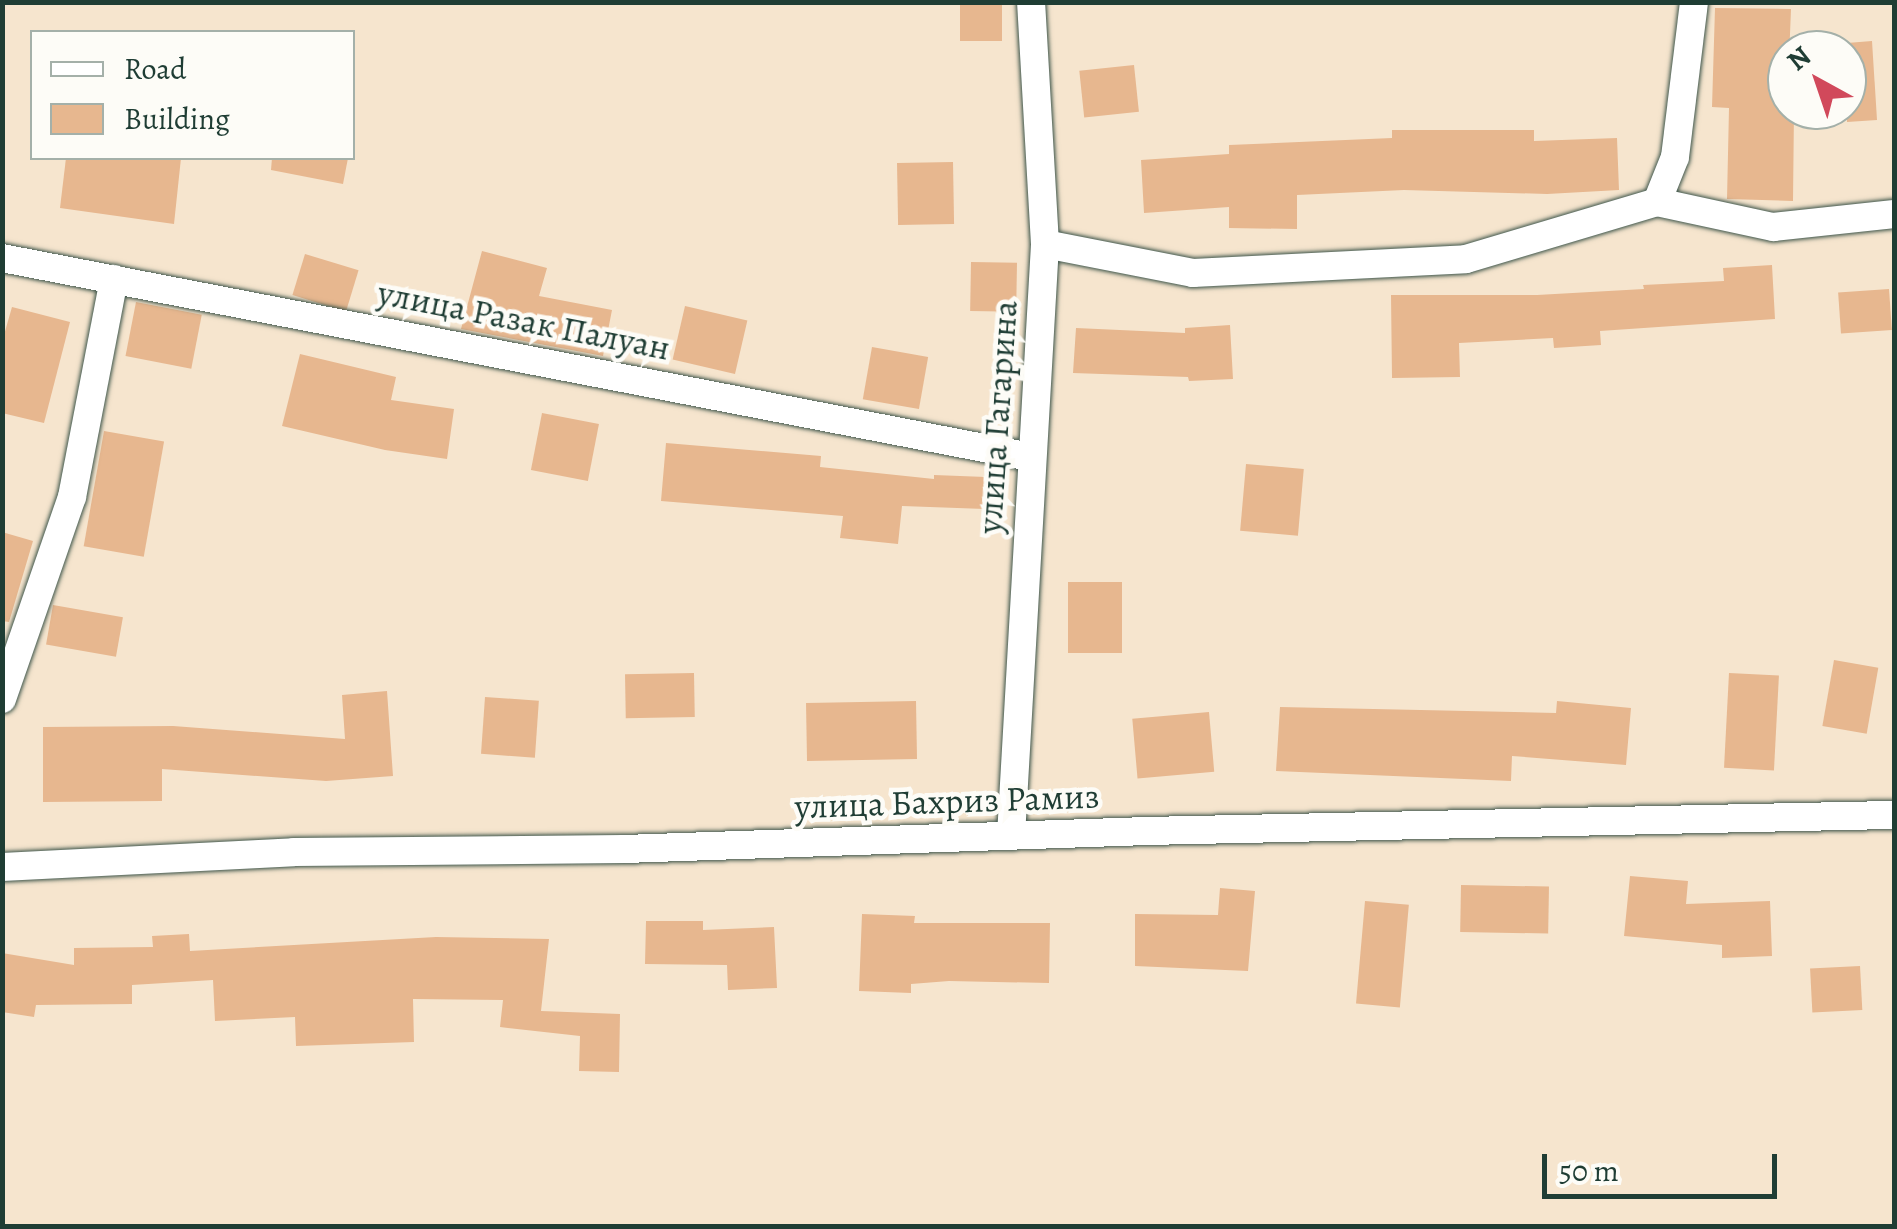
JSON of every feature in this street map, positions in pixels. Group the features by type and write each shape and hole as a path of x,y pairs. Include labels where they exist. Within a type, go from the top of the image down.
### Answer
{"street":[{"name":"улица Гагарина","path":"1011,836 1045,244 1031,2"},
{"path":"1656,202 1676,157 1694,2"},
{"path":"1045,244 1193,272 1466,258 1656,202 1774,226 1894,214"},
{"name":"улица Разак Палуан","path":"2,258 1031,457"},
{"path":"2,699 72,497 114,279"},
{"name":"улица Бахриз Рамиз","path":"2,868 294,852 624,849 1894,815"}],"building":[{"path":"960,2 1002,2 1002,41 960,41"},
{"path":"1715,8 1791,9 1790,30 1767,30 1767,130 1794,130 1793,201 1727,199 1729,108 1712,107"},
{"path":"1867,41 1872,41 1877,120 1867,121"},
{"path":"1134,65 1139,112 1084,117 1079,71"},
{"path":"1392,130 1534,130 1534,141 1617,138 1619,190 1547,194 1404,190 1297,195 1297,229 1229,228 1229,207 1144,213 1141,160 1229,154 1229,145 1392,138"},
{"path":"66,160 181,160 174,224 60,208"},
{"path":"272,160 348,160 343,184 271,170"},
{"path":"953,162 954,224 898,225 897,163"},
{"path":"482,251 547,268 539,296 612,310 603,356 461,329"},
{"path":"305,254 359,270 346,311 292,295"},
{"path":"971,262 1017,263 1016,312 970,311"},
{"path":"1772,265 1775,319 1600,331 1601,345 1554,348 1553,338 1459,343 1460,377 1392,378 1391,295 1537,295 1644,289 1643,285 1724,281 1723,268"},
{"path":"1889,289 1892,330 1841,333 1838,293"},
{"path":"136,302 202,315 191,369 126,356"},
{"path":"685,306 747,320 735,374 673,360"},
{"path":"12,307 70,322 44,423 2,413 2,342"},
{"path":"1230,325 1233,379 1189,381 1188,377 1073,373 1076,328 1185,333 1185,328"},
{"path":"872,347 928,357 919,409 863,399"},
{"path":"300,354 396,377 391,400 454,409 447,459 385,450 282,426"},
{"path":"542,413 599,424 588,481 531,470"},
{"path":"104,431 164,442 144,557 84,546"},
{"path":"666,443 821,456 820,467 934,479 934,475 986,477 985,509 902,506 898,544 840,538 843,516 661,501"},
{"path":"1246,464 1304,469 1298,536 1240,531"},
{"path":"2,532 33,541 9,622 2,621"},
{"path":"1068,582 1122,582 1122,653 1068,653"},
{"path":"53,605 123,617 116,657 46,644"},
{"path":"1834,660 1878,668 1867,734 1822,726"},
{"path":"694,673 695,717 626,718 625,674"},
{"path":"1729,673 1779,676 1774,770 1724,768"},
{"path":"387,691 393,776 326,781 162,769 162,801 43,802 43,727 173,726 345,739 342,695"},
{"path":"485,697 539,701 535,758 481,754"},
{"path":"916,701 917,759 807,761 806,703"},
{"path":"1557,701 1631,708 1626,765 1512,756 1511,781 1276,771 1280,707 1556,713"},
{"path":"1209,712 1214,772 1138,778 1132,719"},
{"path":"1630,876 1688,881 1686,904 1770,901 1772,956 1722,958 1722,945 1624,936"},
{"path":"1461,885 1549,887 1548,934 1460,932"},
{"path":"1220,888 1255,891 1248,971 1135,966 1135,914 1218,915"},
{"path":"1365,901 1409,905 1400,1007 1356,1004"},
{"path":"862,914 915,916 914,923 1050,923 1049,983 949,981 911,984 911,993 859,991"},
{"path":"646,921 703,921 703,930 774,927 777,988 728,990 727,965 645,964"},
{"path":"189,934 190,951 436,937 549,939 541,1011 620,1014 619,1072 579,1071 580,1036 500,1027 503,1000 413,999 414,1042 296,1046 295,1017 215,1021 213,980 132,985 132,1004 36,1005 34,1017 2,1012 2,953 74,965 74,948 153,947 152,936"},
{"path":"1860,966 1862,1010 1812,1013 1810,969"}]}
